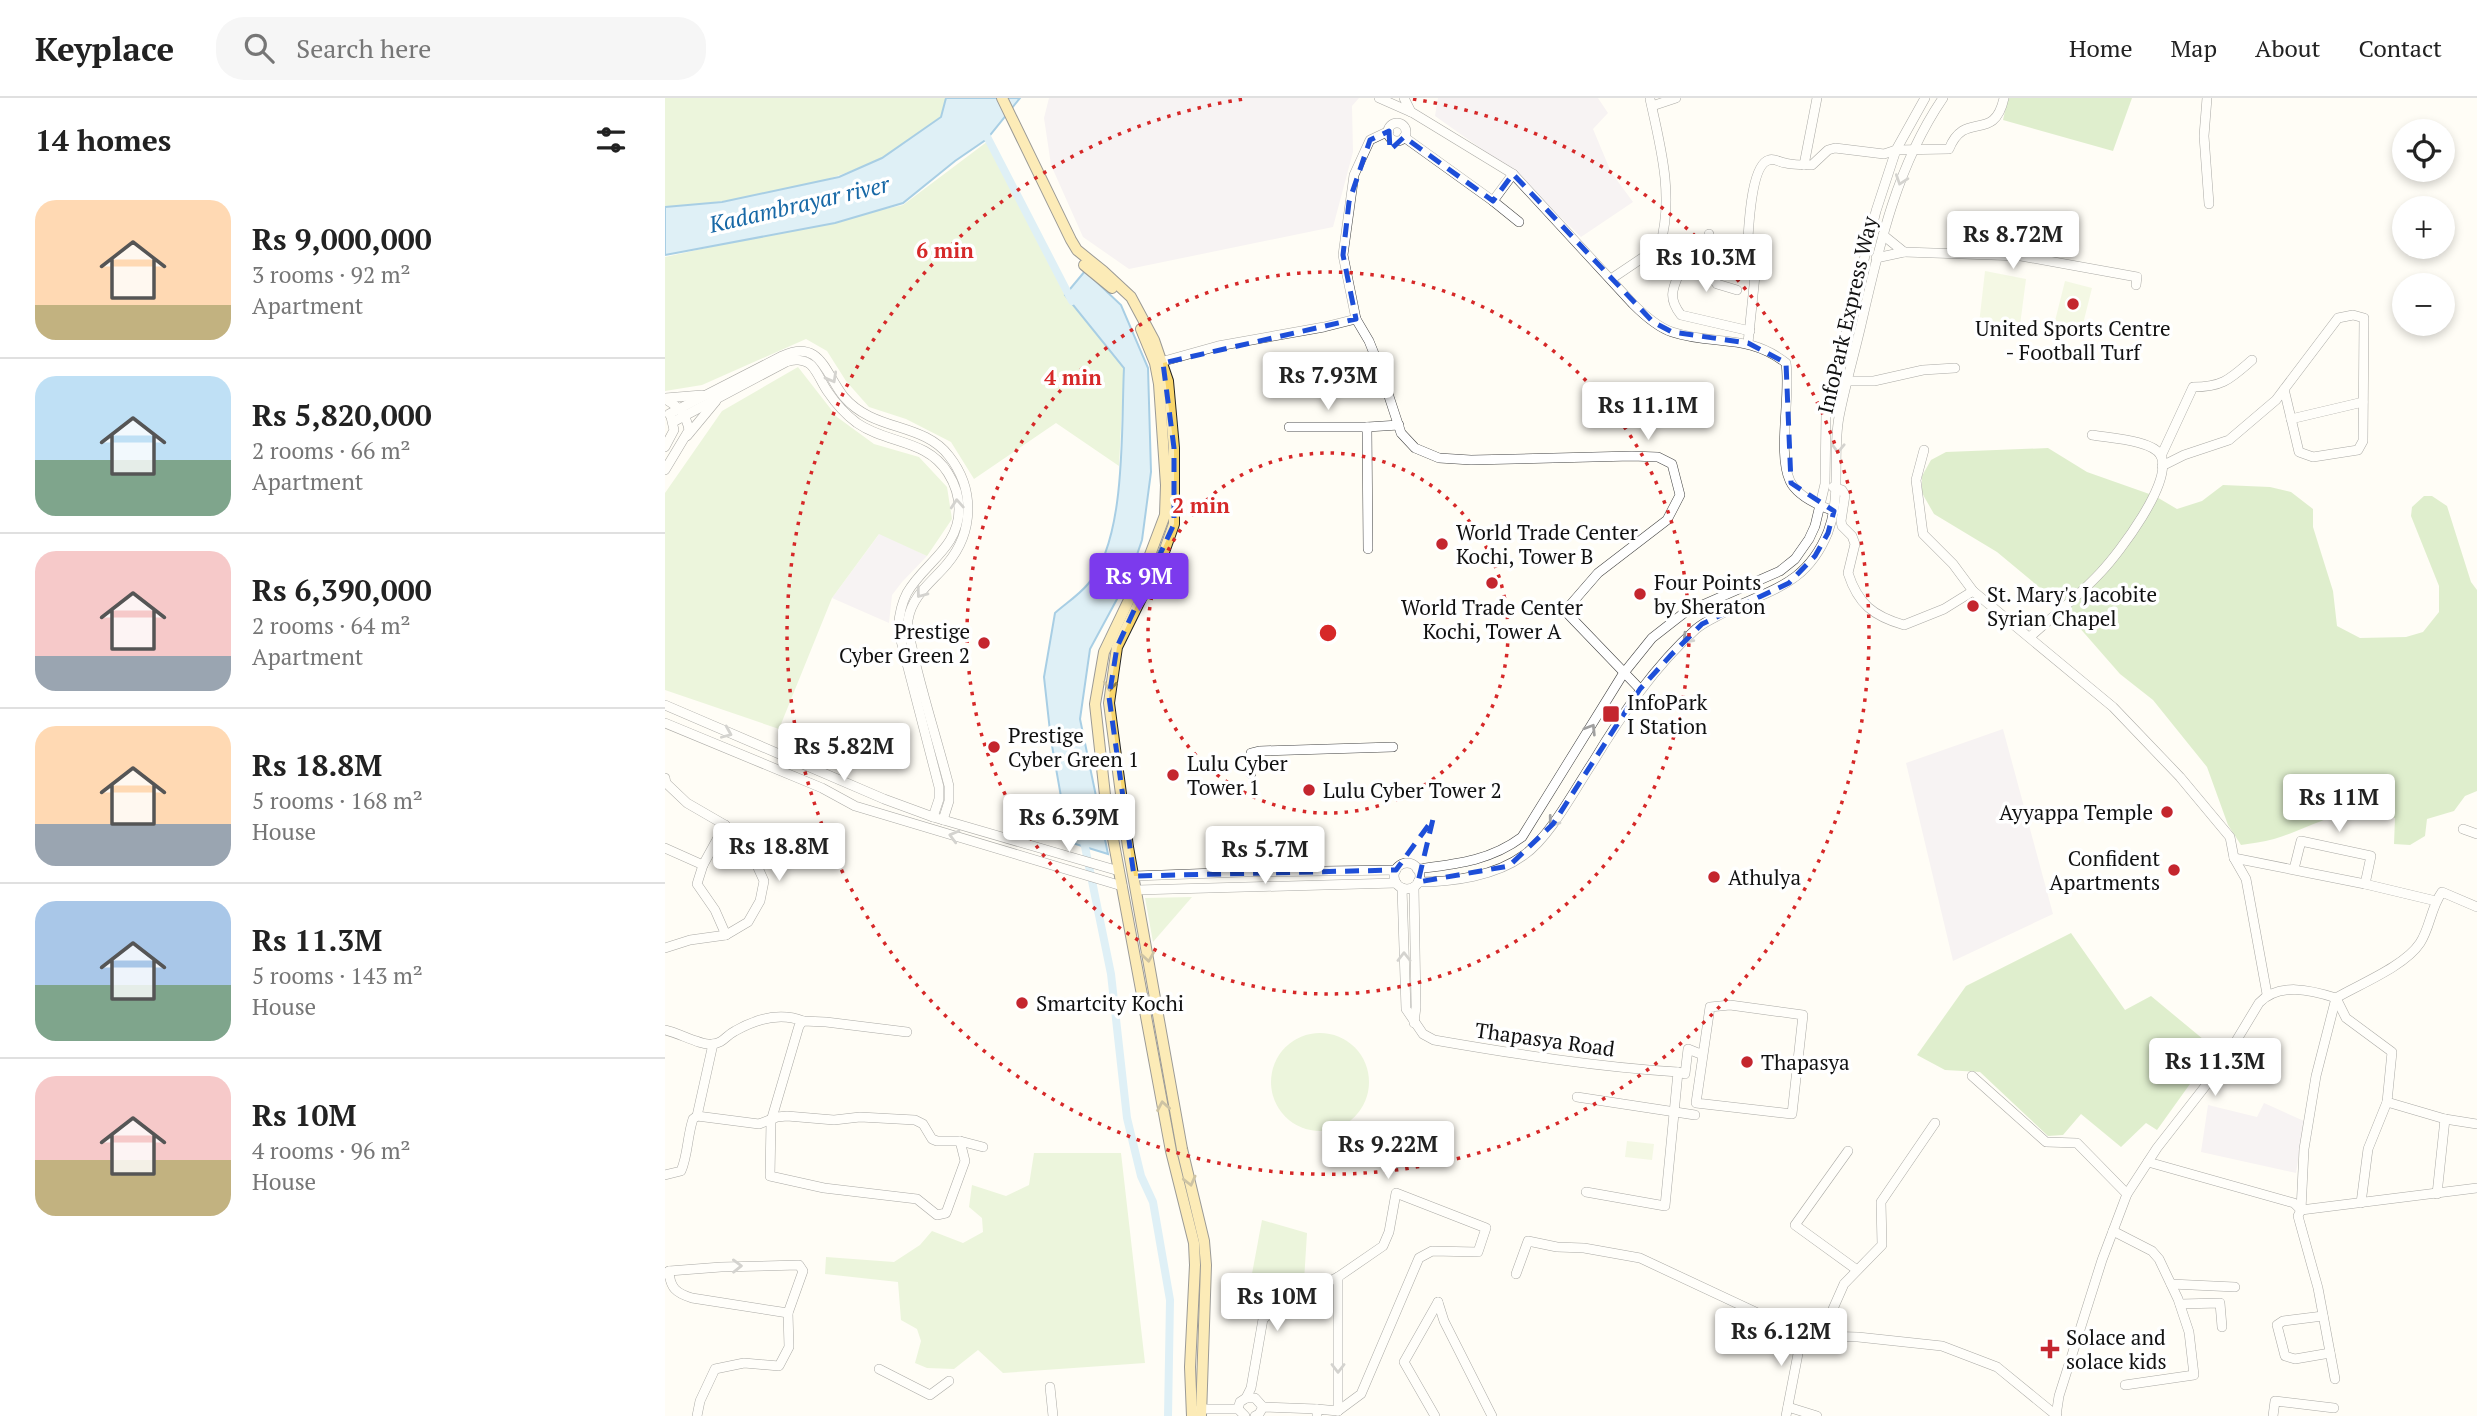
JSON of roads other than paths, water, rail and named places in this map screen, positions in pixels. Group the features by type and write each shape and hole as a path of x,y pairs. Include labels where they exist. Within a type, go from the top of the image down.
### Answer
{"main road":[{"path":"994,98 1077,250 1131,297 1168,381 1174,448 1174,524 1164,552 1117,647 1109,696 1128,847 1182,1149 1204,1241 1206,1265 1198,1329"},
{"path":"1002,98 1037,180"},
{"path":"1159,363 1165,515 1148,560 1104,652 1095,704 1114,869 1122,886 1171,1151 1193,1243 1198,1329 1198,1414"}],"street":[{"path":"1379,98 1412,113 1513,174 1642,314 1672,332 1748,343 1772,352 1786,363 1786,455 1791,483 1803,495 1834,511"},
{"path":"1389,131 1394,140 1400,140 1406,129 1399,123 1399,108 1394,98"},
{"path":"1404,98 1412,113"},
{"path":"1611,279 1660,246 1668,204 1661,145 1651,102 1676,98"},
{"path":"1804,165 1817,98"},
{"name":"InfoPark Express Way","path":"1417,869 1481,859 1509,847 1522,837 1623,674 1652,638 1684,613 1780,571 1795,559 1815,526 1821,506 1825,485 1826,414 1876,211 1896,150 1925,98"},
{"name":"InfoPark Express Way","path":"1416,884 1481,874 1509,866 1528,853 1563,808 1640,689 1702,624 1789,583 1804,571 1815,556 1828,533 1834,511 1839,419 1876,258 1912,149 1943,98"},
{"path":"1748,343 1758,247 1755,241 1748,237 1751,204 1760,167 1770,159 1812,165 1828,150 1835,148 1884,154 1896,150 1949,149 1954,138 1966,127 1986,125 1996,119 2004,98"},
{"path":"2207,98 2204,136 2209,204"},
{"path":"1399,123 1391,125 1389,131 1370,140 1354,175 1343,255 1356,318 1379,366 1401,433 1415,448 1439,458 1471,460 1632,456 1658,457 1672,464 1680,495 1667,520 1598,573 1565,611 1640,689"},
{"path":"1404,137 1519,222"},
{"path":"1493,201 1513,174"},
{"path":"1709,234 1705,264 1717,284 1737,290"},
{"path":"1883,235 1904,251"},
{"path":"1876,258 1904,251 2021,256 2137,276 2136,285"},
{"path":"1705,264 1688,265 1681,269 1671,297 1672,304 1681,315 1750,331"},
{"path":"2162,461 2229,440 2276,400 2284,389 2338,318 2353,315 2364,318 2363,441 2358,450 2313,457 2299,452 2284,389"},
{"path":"1159,363 1218,346 1324,327 1356,318"},
{"path":"682,412 706,395 791,352 803,352 813,361 838,405 855,421 884,436 940,454 963,482 967,492 968,514 964,537 941,570 921,590 908,619 917,687 939,787 939,799 933,817"},
{"path":"665,447 674,430 669,416 720,397 792,359 813,361"},
{"path":"2030,637 2101,572 2149,509 2163,471 2162,461 2193,387 2215,387 2222,384 2252,360"},
{"path":"1849,381 1874,381 1923,370 1955,368"},
{"path":"665,398 706,395"},
{"path":"665,470 686,437 720,397"},
{"path":"665,398 682,412 689,430 686,437"},
{"path":"2291,419 2363,402"},
{"path":"1289,427 1399,425"},
{"path":"1367,427 1368,549"},
{"path":"2092,435 2150,445 2162,461"},
{"path":"1924,450 1916,480 1923,534 1953,564 1973,591 2113,707 2180,777 2230,837 2234,858 2246,879 2267,994"},
{"path":"940,454 954,484 959,513 950,540 906,594 898,629 949,786 949,801 943,820"},
{"path":"1825,485 1836,488 1845,495 1842,526 1852,536 1855,544 1847,572 1865,607 1904,625 1944,609 1973,591"},
{"path":"933,562 941,570"},
{"path":"665,705 933,817 1114,869"},
{"path":"665,723 822,788 856,806 1122,886"},
{"path":"1251,774 1251,753 1259,751 1393,747"},
{"path":"665,778 666,783 687,803 725,825 748,848 764,881 760,901 748,922 726,934 690,940 665,948"},
{"path":"725,825 703,866 697,884 715,910 726,934"},
{"path":"2463,828 2477,834"},
{"path":"2294,869 2301,841 2371,856 2364,884"},
{"path":"665,848 703,866"},
{"path":"2234,858 2436,901"},
{"path":"1134,876 1396,870 1405,864 1412,864 1417,869 1416,1007 1413,1023"},
{"path":"1396,870 1394,877 1399,886 1406,1009 1413,1023"},
{"path":"1137,890 1416,884"},
{"path":"2335,1379 2323,1315 2298,1216 2301,1210 2304,1149 2316,1076 2336,998 2406,957 2421,942 2442,892 2477,907"},
{"path":"1516,1274 1528,1241 1640,1258 1802,1333 1942,1346 1997,1367 2056,1416 2075,1347 2127,1194 2221,1066 2259,1003 2267,994 2278,990 2314,991 2336,998 2346,1018 2392,1052 2387,1102 2368,1149 2361,1203"},
{"path":"1730,1005 1803,1015 1791,1114 1696,1103 1703,1055 1710,1007 1730,1005"},
{"path":"665,1030 679,1032 707,1045 722,1043 733,1032 766,1017 789,1016 803,1021 907,1032"},
{"path":"803,1021 799,1026 771,1121 770,1176 824,1188 917,1199 937,1215 946,1213 965,1161 960,1141"},
{"name":"Thapasya Road","path":"1413,1023 1423,1034 1434,1040 1612,1067 1678,1072"},
{"path":"665,1175 681,1171 686,1158 689,1129 697,1116 713,1044"},
{"path":"1586,1192 1665,1206 1678,1072 1685,1074 1688,1049 1703,1055"},
{"path":"1972,1076 2046,1142 2077,1143 2127,1194"},
{"path":"1577,1097 1695,1115"},
{"path":"2387,1102 2445,1119 2477,1124"},
{"path":"697,1116 759,1124 787,1116 915,1120 923,1124 932,1139 960,1141 983,1147"},
{"path":"2437,1194 2445,1119"},
{"path":"1821,1336 1844,1284 1882,1245 1881,1202 1935,1123"},
{"path":"1848,1151 1795,1225 1857,1270"},
{"path":"2148,1162 2294,1203 2301,1210"},
{"path":"2301,1210 2477,1188"},
{"path":"1198,1414 1240,1414 1240,1402 1246,1398 1255,1398 1263,1407 1317,1413 1338,1411 1361,1394 1419,1258 1432,1251 1478,1252 1486,1228 1396,1194 1389,1232 1383,1246 1338,1277 1277,1307 1263,1319 1256,1369 1246,1398"},
{"path":"2113,1231 2152,1251 2159,1259 2180,1304 2189,1332 2194,1375 2125,1385"},
{"path":"697,1416 699,1401 715,1369 744,1363 779,1366 789,1347 788,1313 803,1271 799,1265 721,1267 667,1273 670,1285 685,1296 788,1313"},
{"path":"1338,1277 1338,1411"},
{"path":"2171,1284 2235,1287"},
{"path":"1435,1416 1404,1362 1438,1302 1444,1321 1492,1416"},
{"path":"2180,1304 2220,1303 2223,1327"},
{"path":"2323,1315 2283,1321 2277,1325 2285,1356 2295,1359 2330,1353"},
{"path":"1802,1333 1787,1412 1817,1416"},
{"path":"879,1369 930,1395 950,1381"},
{"path":"1051,1387 1053,1416"},
{"path":"2273,1416 2275,1401 2334,1408"},
{"path":"1255,1416 1263,1407"}],"water":[{"name":"Kadambrayar river","path":"946,98 1020,98 987,139 903,203 835,223 665,255 665,207 722,202 839,177 882,158 941,117"},
{"path":"1085,271 1121,305 1148,368 1151,472 1142,540 1130,575 1090,649 1080,719 1108,854 1069,842 1051,740 1044,677 1055,613 1088,584 1101,564 1116,511 1122,450 1124,368 1065,295"}],"waterway":[{"path":"983,129 1072,301"},
{"path":"1083,837 1111,974 1127,1118 1141,1176 1153,1202 1170,1300 1168,1416"}],"place":[{"name":"United Sports Centre - Football Turf","path":"2073,304"},
{"name":"World Trade Center Kochi, Tower B","path":"1442,544"},
{"name":"World Trade Center Kochi, Tower A","path":"1492,583"},
{"name":"Four Points by Sheraton","path":"1640,594"},
{"name":"St. Mary's Jacobite Syrian Chapel","path":"1973,606"},
{"name":"Prestige Cyber Green 2","path":"984,643"},
{"name":"InfoPark I Station","path":"1611,714"},
{"name":"Prestige Cyber Green 1","path":"994,747"},
{"name":"Lulu Cyber Tower 1","path":"1173,775"},
{"name":"Lulu Cyber Tower 2","path":"1309,790"},
{"name":"Ayyappa Temple","path":"2167,812"},
{"name":"Confident Apartments","path":"2174,870"},
{"name":"Athulya","path":"1714,877"},
{"name":"Smartcity Kochi","path":"1022,1003"},
{"name":"Thapasya","path":"1747,1062"},
{"name":"Solace and solace kids","path":"2050,1349"}]}
